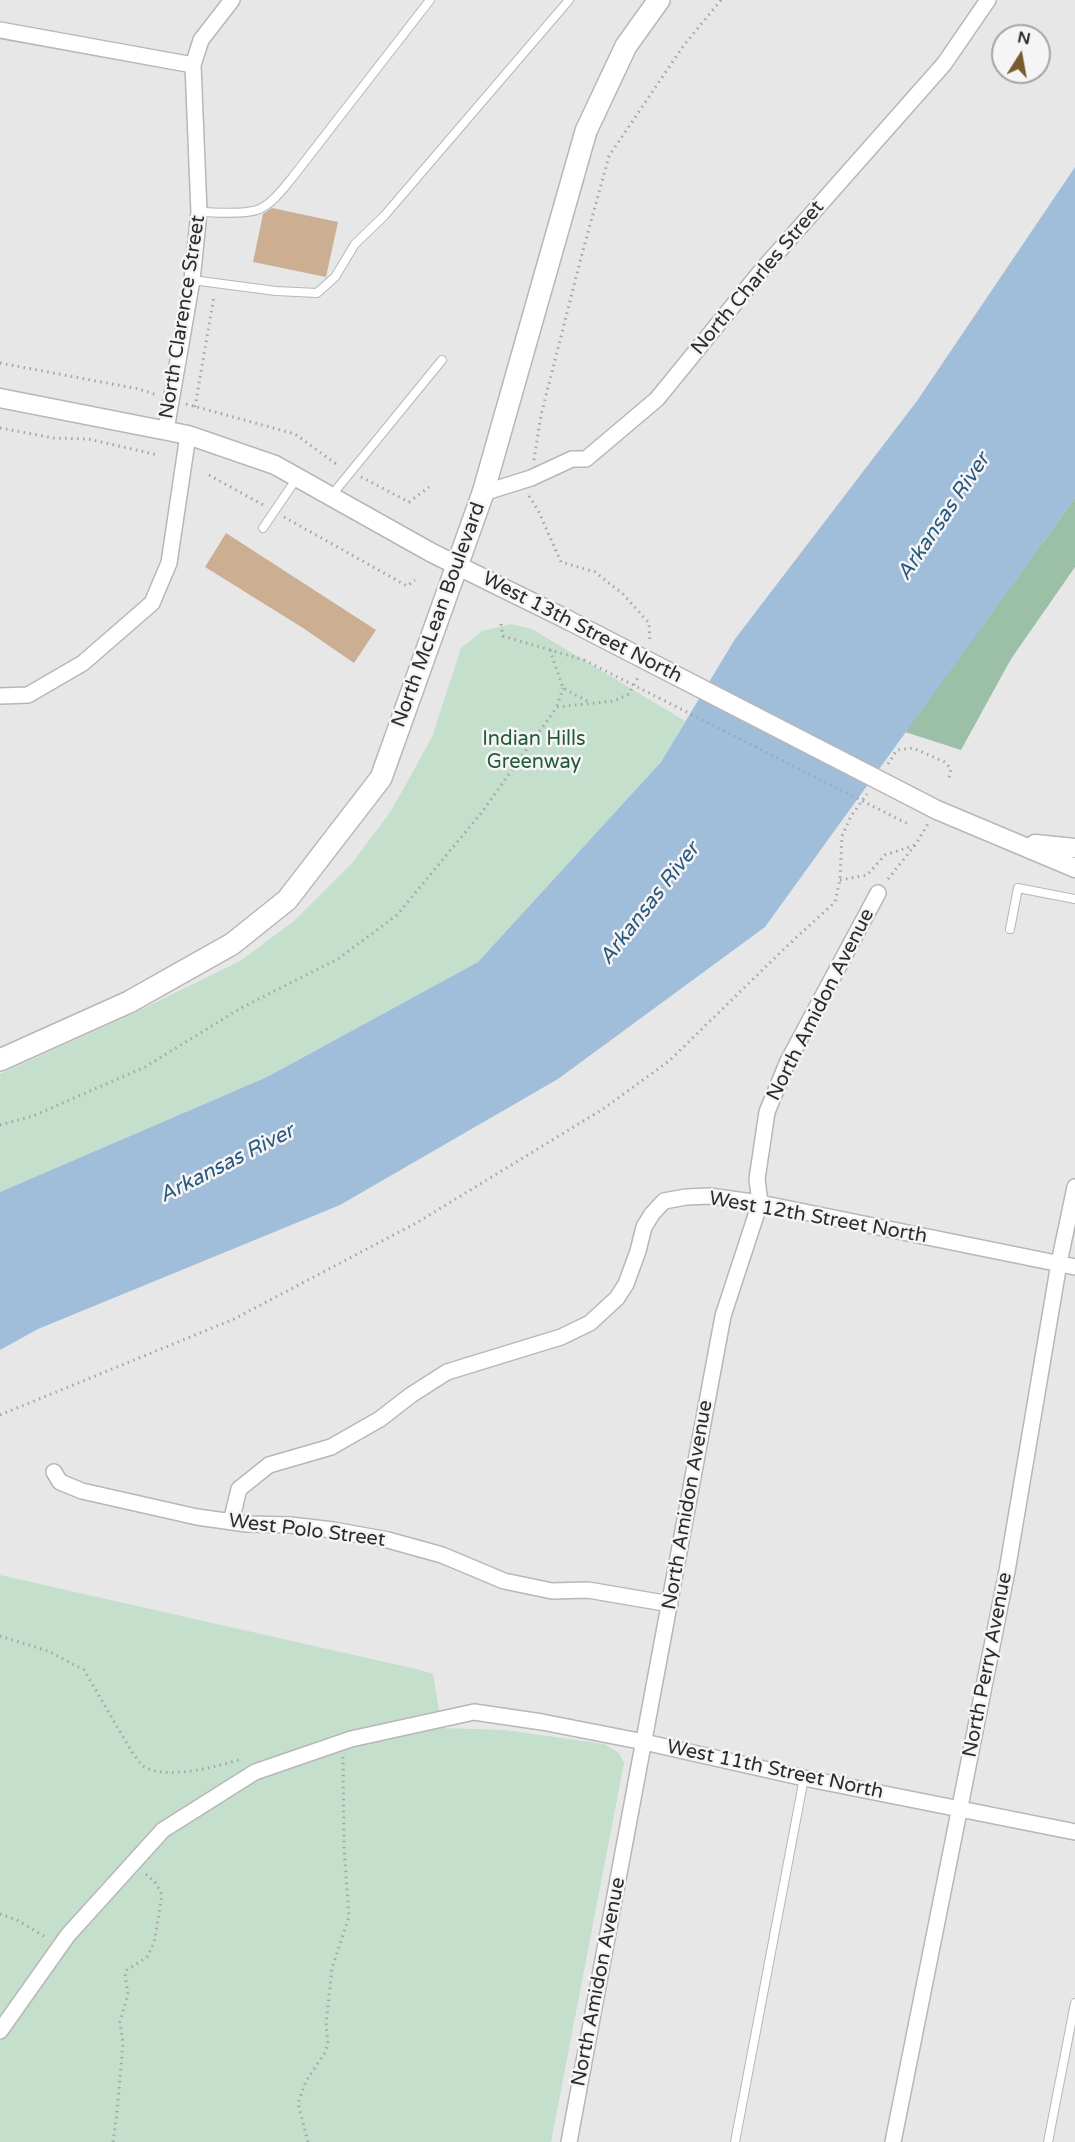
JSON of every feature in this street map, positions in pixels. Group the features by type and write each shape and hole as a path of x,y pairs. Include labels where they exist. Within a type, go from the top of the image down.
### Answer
{"main road":[{"name":"North McLean Boulevard","path":"0,1060 129,1002 232,944 287,900 381,778 483,493 586,131 626,46 659,0"}],"street":[{"name":"North Clarence Street","path":"166,430 192,280 199,212 193,65 201,40 232,0"},
{"name":"North Charles Street","path":"483,493 531,478 572,459 586,459 657,399 762,270 944,64 988,0"},
{"path":"0,30 193,65"},
{"name":"West 13th Street North","path":"0,398 188,435 275,465 457,566 511,590 937,810 1075,868"},
{"path":"0,696 28,695 83,663 152,603 169,563 188,435"},
{"name":"West 13th Street North","path":"1019,843 1075,848"},
{"name":"North Amidon Avenue","path":"569,2142 723,1316 760,1203 757,1179 767,1112 788,1061 878,893"},
{"name":"North Perry Avenue","path":"893,2142 1006,1571 1059,1263 1075,1187"},
{"name":"West 12th Street North","path":"231,1522 239,1489 269,1465 331,1447 380,1419 411,1395 447,1372 561,1337 590,1323 617,1299 626,1284 644,1227 664,1201 709,1196 760,1203 1075,1267"},
{"name":"West Polo Street","path":"54,1472 60,1482 82,1491 197,1517 333,1530 388,1540 441,1556 504,1581 552,1590 588,1590 670,1604"},
{"name":"West 11th Street North","path":"344,1741 474,1712 542,1722 644,1742 804,1778 1075,1832"},
{"path":"0,2031 68,1935 163,1830 255,1772 344,1741"}],"lane":[{"path":"199,212 231,213 257,210 273,199 292,178 430,0"},
{"path":"192,280 317,293 335,277 355,244 392,207 569,0"},
{"path":"331,497 442,360"},
{"path":"263,528 297,478"},
{"path":"1010,930 1018,888 1075,900"},
{"path":"735,2142 804,1778"},
{"path":"1048,2142 1075,2002"}],"path":[{"path":"650,646 649,622 623,594 595,572 561,562 538,510 529,498 531,478 541,415 609,156 684,45 721,0"},
{"path":"195,406 216,284"},
{"path":"0,363 139,390 295,434 350,473 385,488 409,502 429,488"},
{"path":"0,428 54,438 88,439 158,455"},
{"path":"209,475 407,586 415,580"},
{"path":"501,624 503,636 584,660 908,824"},
{"path":"0,1125 33,1116 145,1067 241,1008 338,959 397,915 482,812 557,707 563,688 550,650"},
{"path":"557,707 614,701 629,694 640,675"},
{"path":"563,688 589,702"},
{"path":"884,769 897,750 913,748 945,762 951,769 949,778"},
{"path":"0,1415 234,1319 418,1222 603,1109 669,1060 786,946 835,902 840,880 842,836 851,816 871,788"},
{"path":"840,880 867,875 885,855 916,844 878,893"},
{"path":"0,1636 48,1651 84,1670 133,1754 142,1765 168,1771 200,1771 251,1757"},
{"path":"308,2142 298,2103 306,2081 328,2044 326,2025 332,1968 349,1917 342,1798 344,1741"},
{"path":"113,2142 123,2043 120,2022 128,1994 125,1974 127,1970 147,1957 154,1943 162,1895 155,1882 133,1864"},
{"path":"0,1914 16,1920 38,1934 53,1939"}],"green space":[{"path":"1075,498 1075,567 1011,659 961,750 905,732"},
{"name":"Indian Hills Greenway","path":"511,624 532,629 685,721 661,762 478,962 267,1077 0,1192 0,1074 128,1016 240,961 294,921 352,863 391,811 432,737 461,648 482,631"},
{"path":"0,1575 433,1674 442,1728 505,1730 604,1744 619,1753 624,1763 551,2142 0,2142"}],"water":[{"name":"Arkansas River","path":"1075,167 1075,498 765,927 558,1079 340,1205 38,1329 0,1350 0,1192 267,1077 478,962 661,762 735,639 917,401"}],"building":[{"path":"272,208 338,222 326,277 253,262 263,214"},
{"path":"226,533 376,630 354,663 205,567"}]}
